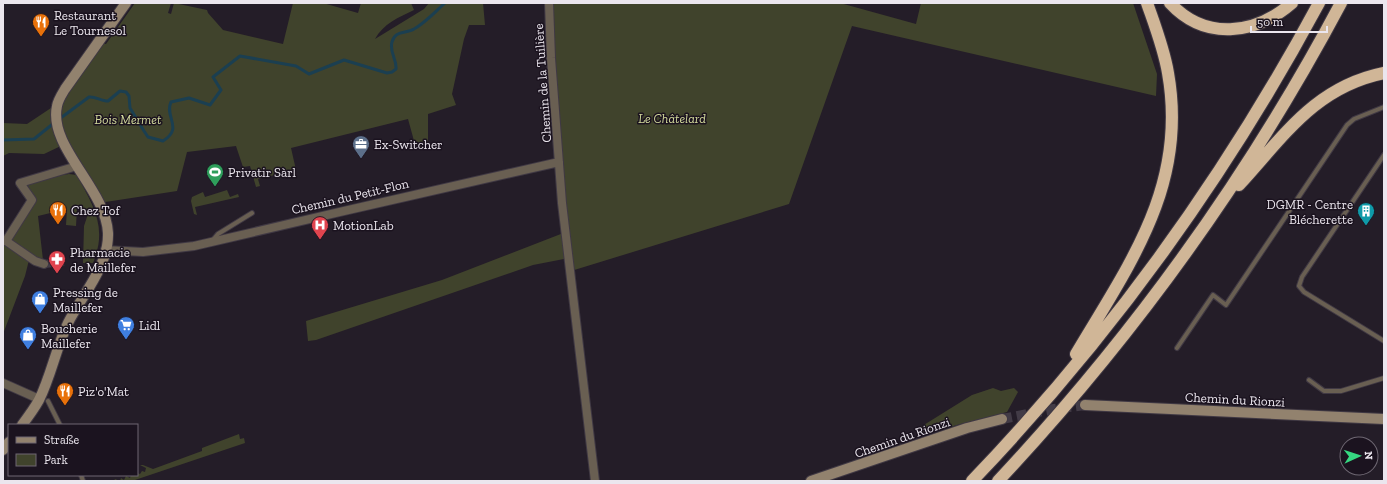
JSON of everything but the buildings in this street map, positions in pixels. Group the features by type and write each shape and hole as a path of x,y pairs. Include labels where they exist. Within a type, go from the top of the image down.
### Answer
{"highway":[{"path":"1055,389 1136,252 1158,203 1169,161 1172,136 1171,90 1165,59 1147,3"},
{"path":"1170,3 1182,14 1193,21 1211,27 1228,30 1247,28 1264,22 1280,13 1292,3"},
{"path":"972,481 1017,433 1055,389 1127,300 1194,207 1257,111 1287,62 1319,3"},
{"path":"998,481 1070,402 1146,306 1210,217 1303,71 1341,3"},
{"path":"1210,217 1294,124 1314,105 1345,85 1384,73"}],"street":[{"path":"23,424 44,400 68,324 98,271 105,250 108,233 105,217 99,203 59,134 56,120 57,104 65,89 126,3"},
{"name":"Chemin de la Tuilière","path":"549,3 551,58 559,162"},
{"path":"559,162 562,203 595,481"},
{"name":"Chemin du Petit-Flon","path":"105,250 144,252 194,246 559,162"},
{"path":"44,264 34,261 4,241 32,200 20,183 77,166"},
{"path":"3,383 44,400"},
{"name":"Chemin du Rionzi","path":"1085,405 1384,419"},
{"name":"Chemin du Rionzi","path":"811,481 967,428 1002,419"}],"lane":[{"path":"1177,348 1213,296 1226,304 1347,125 1354,119 1384,106"},
{"path":"1384,155 1302,277 1300,286 1304,292 1384,341"},
{"path":"212,242 218,234 252,213"},
{"path":"1309,380 1324,391 1341,391 1384,378"},
{"path":"44,400 59,424"}],"green space":[{"name":"Bois Mermet","path":"135,3 171,3 168,13 171,14 174,3 207,10 223,30 283,44 293,3 323,3 358,13 361,3 411,3 414,10 397,18 387,25 375,39 424,9 429,3 483,3 485,25 469,25 464,39 452,94 456,105 428,114 428,145 416,148 408,119 291,148 296,170 258,179 260,186 256,187 250,166 243,167 236,146 187,152 177,191 99,203 65,144 44,154 9,153 3,156 3,123 27,124 57,104 99,43 106,44"},
{"name":"Le Châtelard","path":"549,3 840,3 916,24 921,3 1133,3 1157,74 1156,96 852,26 789,204 571,271 569,258 533,265 316,340 308,341 306,321 442,280 566,232"},
{"path":"69,174 77,175 97,217 99,238 93,263 83,263 84,226 87,217 87,209 77,208 76,226 66,225 67,209 38,216 43,260 32,256 9,241 35,203 24,185"},
{"path":"227,190 230,197 238,194 239,197 195,207 197,215 194,214 191,201 192,197 203,192 205,197"},
{"path":"3,246 7,246 29,260 25,276 3,334"},
{"path":"993,388 1001,391 1014,388 1018,392 1007,412 924,435 919,428 972,395"},
{"path":"239,434 240,439 244,438 245,443 132,481 120,481 121,478 124,480 126,476 130,478 131,476 138,476 138,473 140,474 142,471 145,472 146,468 140,465 153,469 202,451 202,448"}],"waterway":[{"path":"58,120 89,97 108,101 120,91 126,92 129,96 130,108 148,137 163,141 172,132 173,127 170,113 171,102 189,98 210,105 221,90 213,77 240,56 296,66 309,74 344,60 387,73 392,72 396,69 391,46 393,38 398,34 411,31 445,3"},
{"path":"3,140 34,139 54,123"}],"tunnel":[{"path":"44,264 65,262"},
{"path":"1002,419 1054,409 1085,405"}],"place":[{"name":"Restaurant Le Tournesol","path":"41,37"},
{"name":"Ex-Switcher","path":"361,159"},
{"name":"Privatir Sàrl","path":"215,187"},
{"name":"Chez Tof","path":"58,225"},
{"name":"DGMR - Centre Blécherette","path":"1366,226"},
{"name":"MotionLab","path":"320,240"},
{"name":"Pharmacie de Maillefer","path":"57,274"},
{"name":"Pressing de Maillefer","path":"40,314"},
{"name":"Lidl","path":"126,340"},
{"name":"Boucherie Maillefer","path":"28,350"},
{"name":"Piz'o'Mat","path":"65,406"}]}
